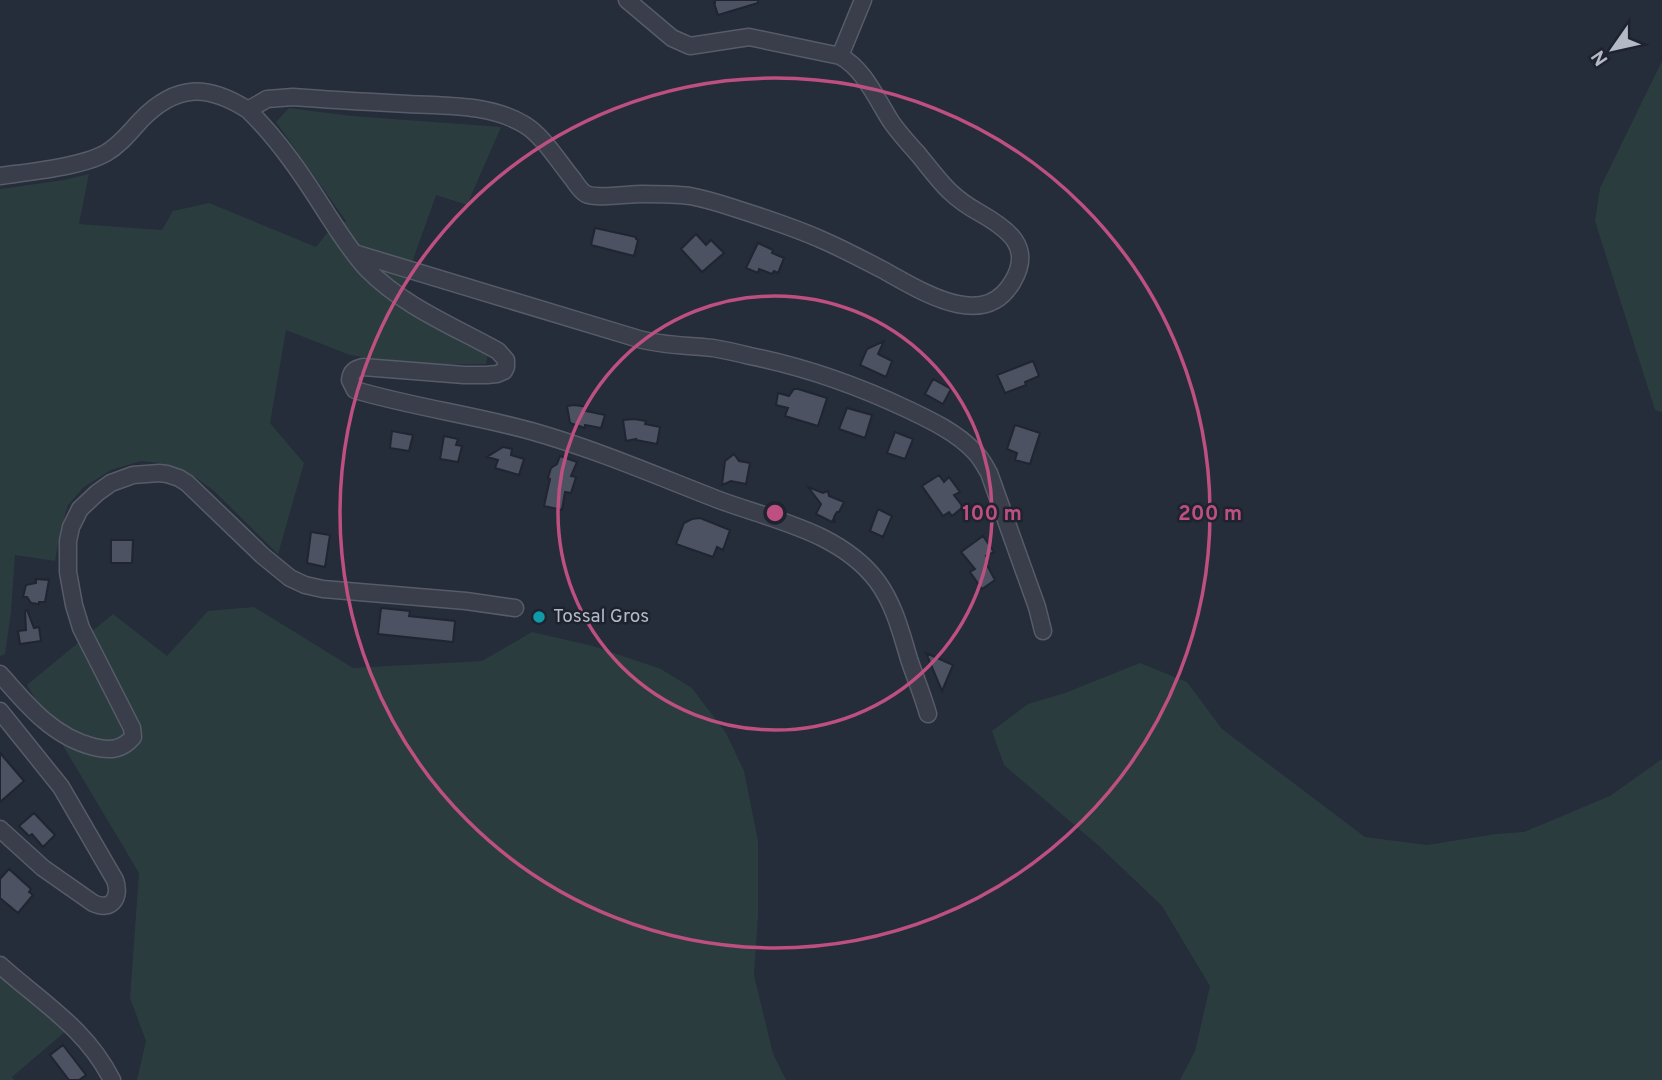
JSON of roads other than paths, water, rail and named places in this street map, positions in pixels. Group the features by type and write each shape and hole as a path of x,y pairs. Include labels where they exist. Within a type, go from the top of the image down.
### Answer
{"street":[{"path":"248,110 267,99 293,97 481,108 528,127 586,194 688,196 705,199 817,238 940,299 962,305 991,303 1007,290 1017,274 1020,256 1016,241 1010,233 951,194 893,124 855,66 840,56 749,37 690,46 671,38 628,0"},
{"path":"840,56 863,0"},
{"path":"0,176 79,163 103,155 122,142 152,109 181,93 204,92 236,103 258,120 296,167 368,270 415,307 498,351 507,363 501,373 487,374 363,367 351,373 350,380 355,390 547,435 785,521 821,538 867,569 885,594 894,611 928,714"},
{"path":"354,253 639,340 714,348 822,374 882,397 931,421 973,450 989,473 1043,631"},
{"path":"0,674 38,715 79,743 97,748 118,749 133,737 132,728 81,628 70,585 67,550 69,531 74,518 87,502 121,478 143,474 167,474 187,484 263,555 290,578 305,585 514,608"},
{"path":"0,711 61,787 115,880 118,894 105,906 98,906 43,868 0,829"},
{"path":"0,965 76,1030 96,1054 111,1080"}],"place":[{"name":"Tossal Gros","path":"539,617"}]}
